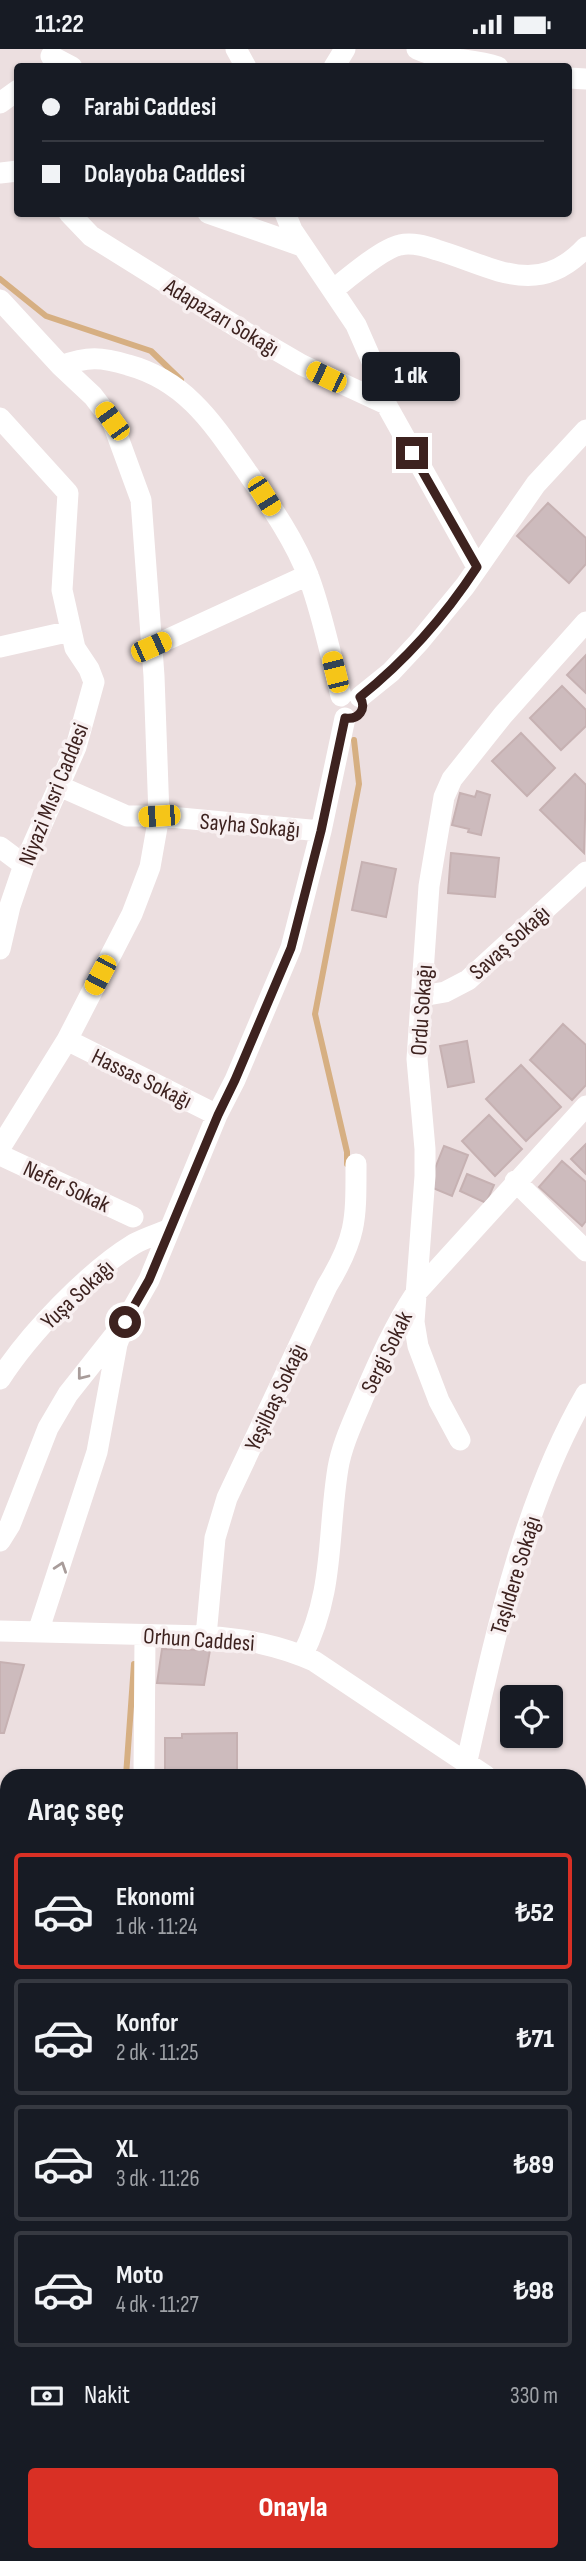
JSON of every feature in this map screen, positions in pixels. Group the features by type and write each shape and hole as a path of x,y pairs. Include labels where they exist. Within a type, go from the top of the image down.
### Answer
{"street":[{"path":"416,49 444,58 485,63"},
{"name":"Adapazarı Sokağı","path":"73,217 91,236 245,332 302,365 386,404"},
{"path":"219,217 302,246"},
{"path":"287,217 302,246 333,290 368,349 386,404 477,567"},
{"path":"333,290 396,245 408,243 424,246 497,272 521,277 554,271 570,263 586,247"},
{"path":"0,300 61,366 93,396 112,421 141,500 159,816 150,867 132,914 67,1040 0,1148"},
{"path":"0,1541 10,1525 48,1429 68,1394 125,1322 149,1280 291,948 321,831 345,718 354,718 361,713 363,705 350,696 308,575 264,496 203,412 180,390 161,377 106,358 80,358 61,366"},
{"name":"Niyazi Mısri Caddesi","path":"0,418 68,493 62,590 75,648 94,682 76,747 24,865 10,906 0,949"},
{"path":"350,696 391,672 419,642 536,484 586,430"},
{"path":"151,647 308,575"},
{"name":"Ordu Sokağı","path":"460,1440 439,1401 418,1346 414,1322 425,1176 417,1059 429,886 444,797 452,779 502,715 586,622"},
{"path":"0,647 71,631"},
{"name":"Sayha Sokağı","path":"59,786 127,816 159,816 321,831"},
{"path":"0,847 24,865"},
{"name":"Savaş Sokağı","path":"422,996 445,992 468,979 586,872"},
{"name":"Hassas Sokağı","path":"67,1040 218,1115"},
{"name":"Sergi Sokak","path":"302,1656 315,1631 328,1579 335,1494 343,1452 379,1361 401,1316 416,1293 586,1107"},
{"name":"Nefer Sokak","path":"0,1155 133,1217"},
{"name":"Yeşilbaş Sokağı","path":"206,1636 215,1538 227,1498 327,1286 345,1256 357,1209 356,1164"},
{"path":"516,1181 586,1251"},
{"name":"Yuşa Sokağı","path":"0,1379 18,1350 102,1268 135,1244 170,1230"},
{"path":"38,1632 97,1452 117,1344 125,1322"},
{"name":"Taşlıdere Sokağı","path":"466,1765 491,1656 523,1542 555,1457 586,1394"},
{"name":"Orhun Caddesi","path":"0,1631 206,1636 263,1643 302,1656 336,1675 473,1769"},
{"path":"144,1769 145,1635"}],"building":[{"path":"548,503 586,538 586,564 569,583 517,536"},
{"path":"586,655 586,693 567,675"},
{"path":"562,686 586,710 586,726 561,750 530,718"},
{"path":"521,733 555,768 527,796 492,761"},
{"path":"575,774 586,785 584,853 540,810"},
{"path":"477,791 490,795 481,835 452,825 460,793 475,797"},
{"path":"451,853 499,858 495,897 448,893"},
{"path":"362,862 396,869 386,917 352,910"},
{"path":"563,1024 586,1045 586,1085 572,1100 530,1060"},
{"path":"467,1041 474,1082 448,1087 440,1046"},
{"path":"521,1065 561,1107 526,1141 486,1099"},
{"path":"489,1115 522,1149 495,1176 462,1141"},
{"path":"586,1144 586,1174 571,1159"},
{"path":"444,1146 468,1155 452,1196 428,1186"},
{"path":"562,1161 586,1182 586,1221 582,1226 539,1187"},
{"path":"467,1174 494,1185 486,1203 460,1191"},
{"path":"162,1649 210,1650 204,1685 157,1683"},
{"path":"0,1662 24,1665 4,1733 0,1733"},
{"path":"237,1733 237,1769 165,1769 165,1738 182,1738 182,1734"}],"waterway":[{"path":"0,279 46,316 151,351 181,380"},
{"path":"347,1164 347,1152 315,1014 359,784 354,740"},
{"path":"126,1769 134,1664"}],"route":[{"path":"125,1322 149,1280 291,948 321,831 345,718 354,718 361,713 363,705 360,697 391,672 419,642 465,586 477,567 412,453"}]}
